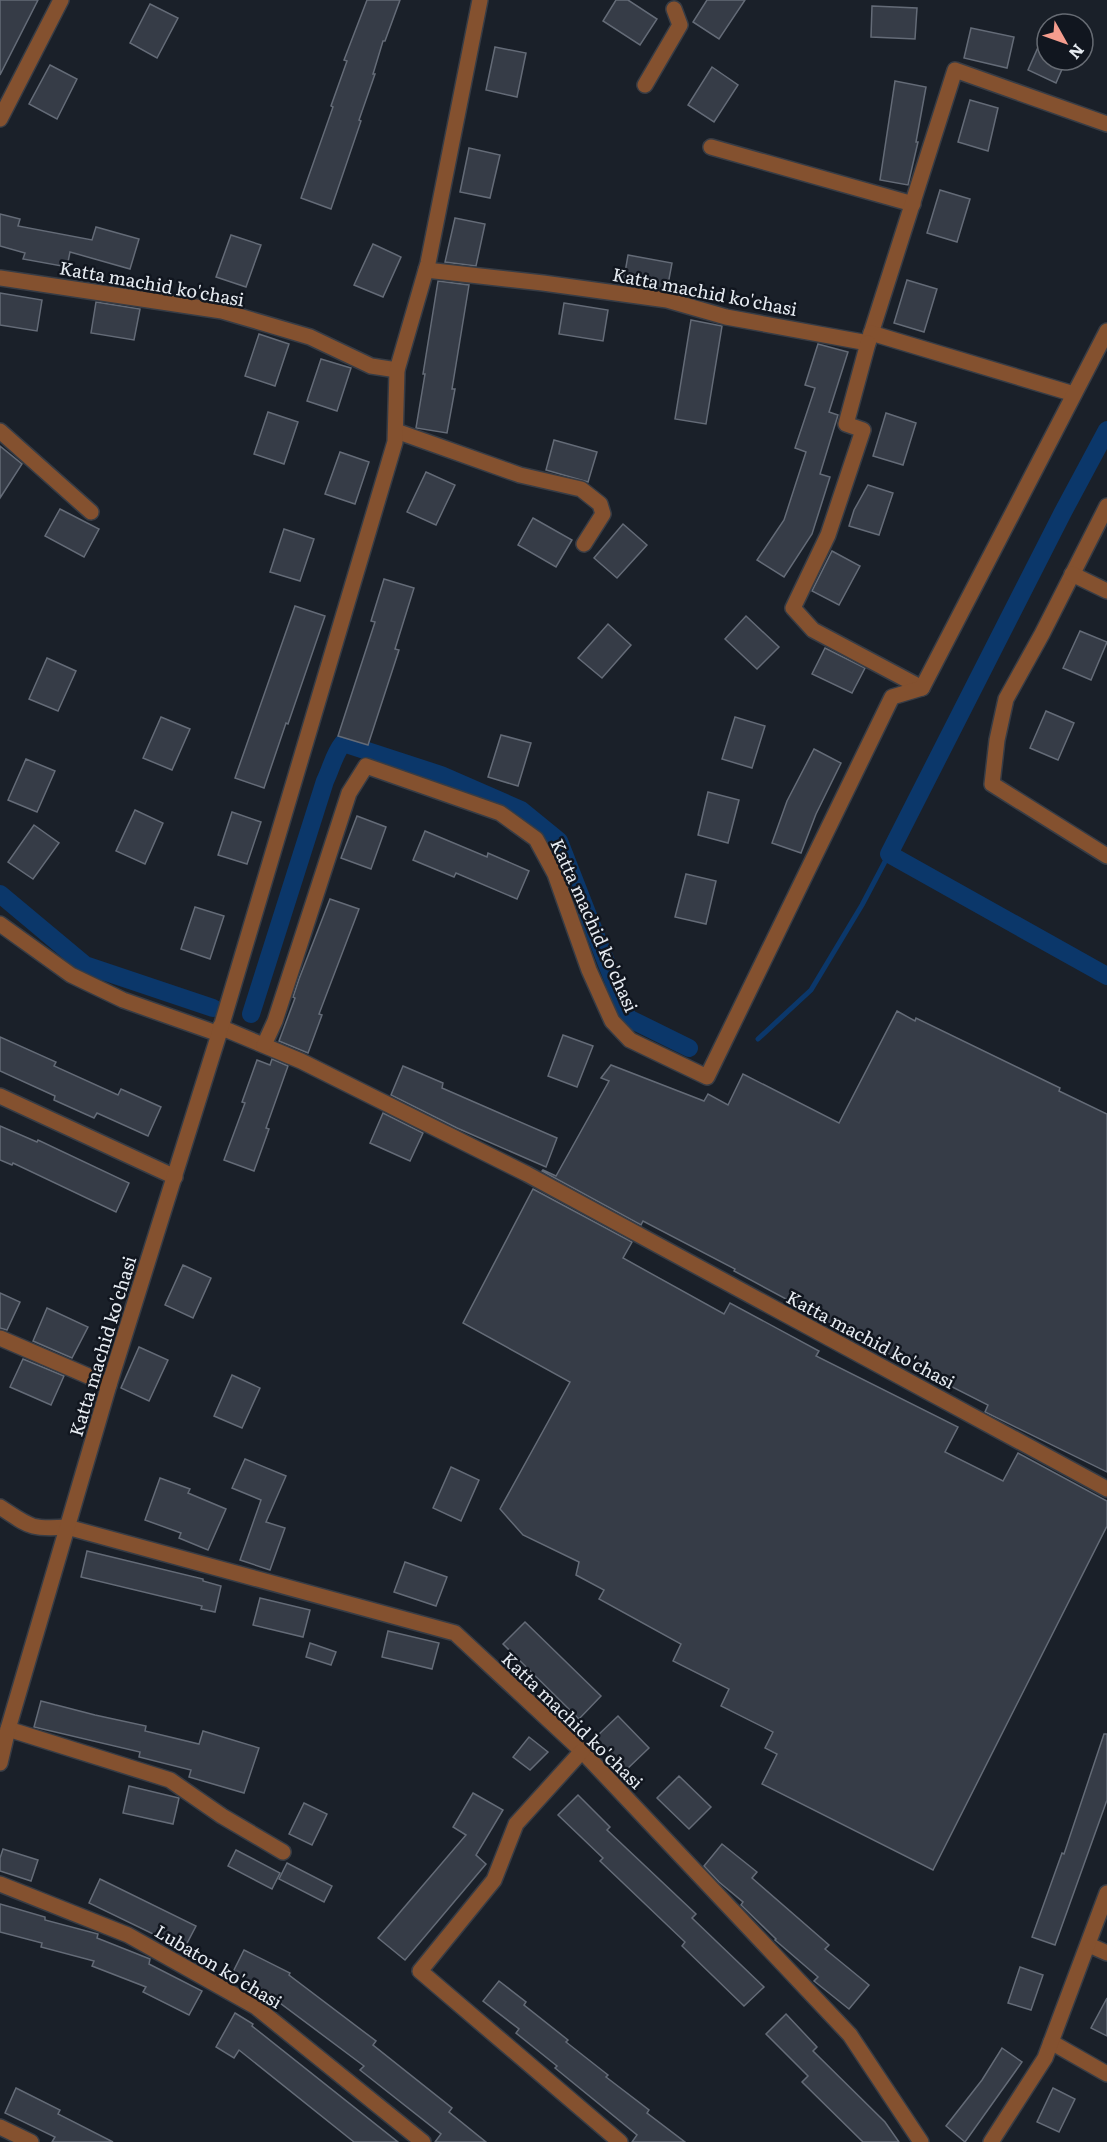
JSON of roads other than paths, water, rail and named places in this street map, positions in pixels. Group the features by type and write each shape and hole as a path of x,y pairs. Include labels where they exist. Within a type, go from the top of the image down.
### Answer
{"street":[{"path":"0,119 61,0"},
{"name":"Katta machid ko'chasi","path":"0,1763 109,1385 175,1177 395,442 397,370 426,270 480,0"},
{"path":"645,85 680,25 676,4 660,0"},
{"path":"1107,124 956,70 870,338 846,424 863,430 828,535 793,608 813,630 922,688 1107,331"},
{"path":"711,147 913,204"},
{"name":"Katta machid ko'chasi","path":"426,270 667,300 726,317 870,338 1074,394"},
{"name":"Katta machid ko'chasi","path":"0,278 222,311 310,337 370,366 397,370"},
{"path":"0,431 91,512"},
{"path":"396,431 520,475 581,489 600,504 603,514 584,544"},
{"path":"1107,506 1006,699 997,740 992,784 1107,856"},
{"path":"1072,574 1107,591"},
{"name":"Katta machid ko'chasi","path":"264,1046 275,1021 349,793 366,766 500,813 536,839 555,874 589,970 612,1021 630,1040 706,1077 891,697 922,688"},
{"path":"0,924 71,975 123,1000 219,1031"},
{"name":"Katta machid ko'chasi","path":"219,1031 264,1046 321,1071 527,1174 1107,1489"},
{"path":"0,1096 175,1177"},
{"path":"0,1338 109,1385"},
{"name":"Katta machid ko'chasi","path":"0,1506 30,1527 45,1529 67,1527 455,1633 582,1751 850,2035 921,2142"},
{"path":"8,1729 170,1780 222,1816 283,1852"},
{"path":"582,1751 516,1824 494,1880 420,1971 620,2142"},
{"name":"Lubaton ko'chasi","path":"0,1884 128,1935 256,2007 423,2142"},
{"path":"991,2142 1045,2058 1107,1893"},
{"path":"1089,1945 1107,1953"},
{"path":"1051,2042 1107,2074"},
{"path":"0,2127 31,2142"}],"waterway":[{"path":"1107,430 889,854 1107,976"},
{"path":"251,1014 325,781 343,743 441,775 521,810 559,841 628,1018 689,1048"},
{"path":"758,1039 811,990 862,905 889,854"},
{"path":"0,894 85,965 213,1008"}]}
